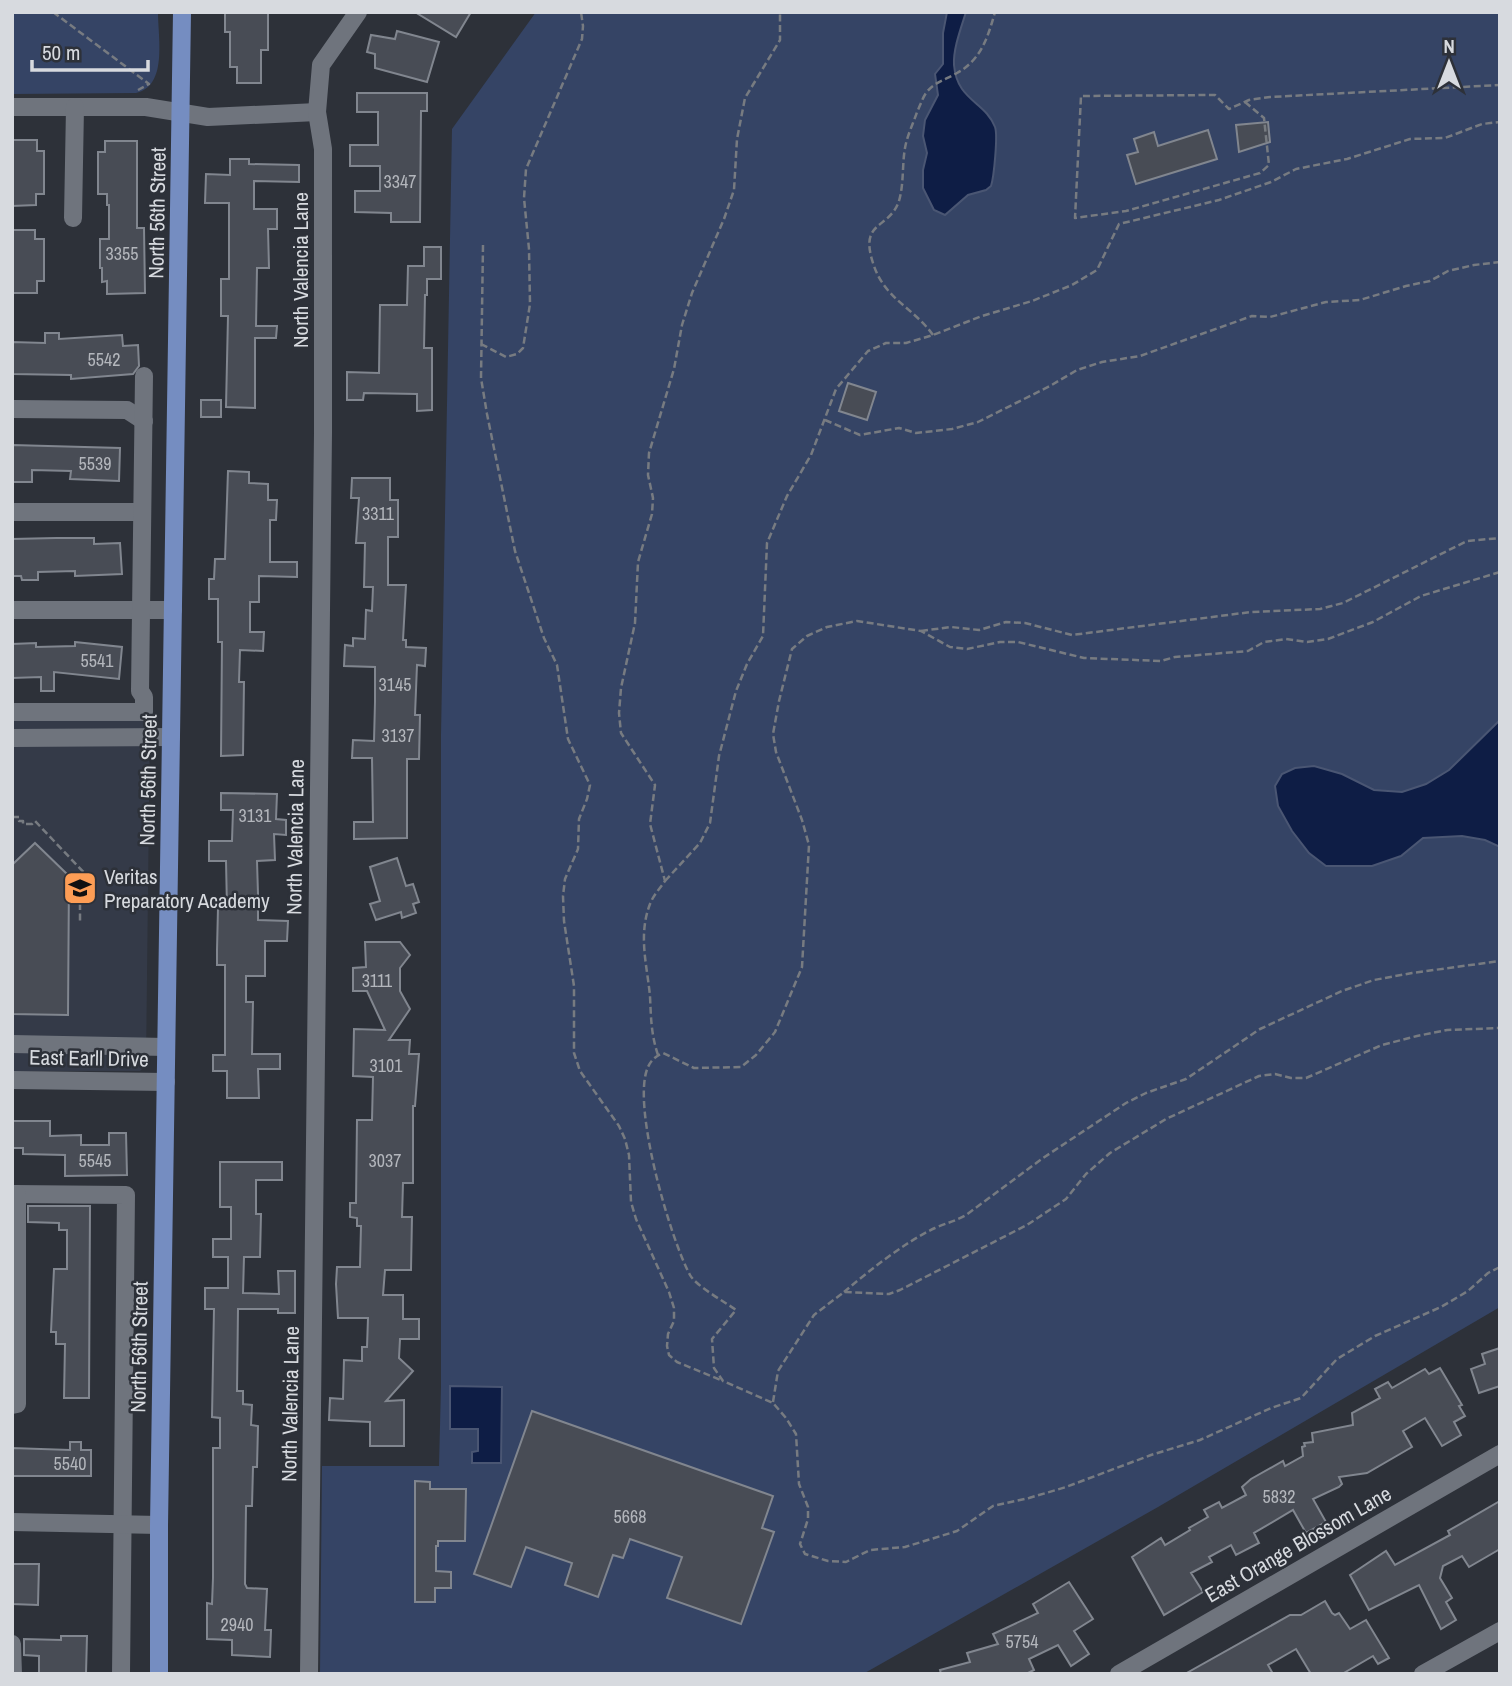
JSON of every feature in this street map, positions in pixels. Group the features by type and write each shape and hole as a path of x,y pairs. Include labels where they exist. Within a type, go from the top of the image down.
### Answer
{"main road":[{"name":"North 56th Street","path":"159,1674 182,12"}],"street":[{"name":"North Valencia Lane","path":"309,1674 323,433 323,149 317,112 321,65 358,12"},
{"path":"12,107 146,107 208,117 317,112"},
{"path":"73,218 75,107"},
{"path":"12,712 144,712 144,697 140,691 144,376"},
{"path":"12,410 127,410 144,421"},
{"path":"12,512 142,512"},
{"path":"12,610 173,610"},
{"path":"12,738 171,737"},
{"path":"12,1044 166,1046"},
{"name":"East Earll Drive","path":"12,1080 166,1082"},
{"path":"12,1405 17,1404 15,1194 126,1195 121,1674"},
{"name":"East Orange Blossom Lane","path":"1119,1674 1500,1454"},
{"path":"12,1522 159,1525"},
{"path":"1423,1674 1500,1631"},
{"path":"12,1644 13,1674"}],"path":[{"path":"53,12 149,84"},
{"path":"481,344 506,357 517,355 523,348 530,304 529,249 524,198 526,169 582,40 581,12"},
{"path":"665,881 650,824 655,785 621,733 619,713 621,688 635,623 638,562 652,514 649,453 674,369 685,314 734,190 737,139 745,98 780,40 780,12"},
{"path":"933,335 923,321 894,299 885,287 873,265 868,243 873,229 894,212 900,199 905,146 923,96 933,85 972,63 981,52 995,12"},
{"path":"1245,102 1264,118 1269,164 1260,173 1126,211 1075,218 1081,96 1214,95 1229,109 1245,102 1270,97 1500,85"},
{"path":"658,1055 651,1035 650,998 643,954 650,903 665,881 700,843 710,823 719,756 736,691 763,636 766,543 811,455 836,389 850,370 868,351 886,344 906,343 933,335 1056,291 1097,270 1119,224 1219,200 1271,182 1296,169 1347,159 1410,139 1445,138 1482,124 1500,122"},
{"path":"484,244 481,378 515,551 544,638 557,665 568,739 590,785 579,819 578,849 565,879 563,896 574,986 574,1053 580,1071 619,1126 625,1139 629,1156 631,1202 674,1308 674,1321 668,1334 669,1355 677,1362 773,1403 796,1434 799,1483 808,1507 808,1519 800,1544 802,1552 828,1561 846,1562 870,1550 905,1547 957,1531 993,1506 1066,1487 1200,1440 1271,1408 1301,1398 1337,1359 1375,1336 1441,1307 1500,1267"},
{"path":"825,420 860,435 899,428 916,433 952,429 978,422 1077,370 1102,362 1140,356 1252,316 1270,317 1326,302 1360,300 1430,281 1448,271 1500,262"},
{"path":"723,1381 714,1368 712,1339 736,1310 691,1278 664,1203 646,1127 644,1087 647,1069 658,1055 663,1053 694,1068 741,1067 756,1055 775,1032 802,967 809,845 776,751 773,734 792,649 807,636 827,627 857,621 921,631 951,627 978,630 1006,622 1025,623 1072,635 1251,612 1320,609 1343,603 1467,541 1500,538"},
{"path":"921,631 950,647 967,649 1000,642 1018,642 1084,659 1161,660 1248,651 1264,642 1286,639 1307,642 1328,639 1373,622 1421,596 1500,572"},
{"path":"12,817 19,817 23,824 32,824 35,821 91,880 92,891 80,892 80,922"},
{"path":"773,1403 778,1371 814,1315 878,1264 935,1228 966,1215 1043,1158 1126,1103 1186,1079 1260,1029 1342,991 1374,980 1500,961"},
{"path":"845,1292 888,1294 942,1270 970,1252 1027,1225 1058,1205 1076,1189 1086,1174 1110,1153 1131,1140 1166,1119 1259,1076 1275,1074 1306,1078 1382,1045 1447,1030 1500,1028"}],"shaded area":[{"path":"12,12 158,12 159,60 153,81 146,89 136,93 12,94"},
{"path":"536,12 1500,12 1500,1307 1158,1507 863,1674 320,1674 322,1466 439,1466 441,735 452,129"},
{"path":"947,12 966,12 955,52 956,77 966,94 990,118 995,127 996,138 991,186 968,195 945,215 934,210 923,188 927,153 923,136 925,120 938,95 935,74 943,64 943,33"},
{"name":"Veritas Preparatory Academy","path":"150,719 146,1065 140,1071 12,1071 12,720"},
{"path":"1500,720 1500,847 1485,840 1462,836 1423,838 1401,856 1372,866 1326,866 1309,853 1278,806 1275,786 1282,774 1295,768 1314,766 1342,774 1374,790 1402,792 1426,784 1449,770"},
{"path":"450,1386 502,1387 501,1463 472,1463 472,1452 478,1451 478,1429 450,1429"}],"building":[{"path":"225,12 268,12 268,50 261,50 261,83 237,83 237,67 230,67 230,32 225,32"},
{"path":"415,12 471,12 456,37"},
{"path":"397,31 439,42 427,82 375,68 375,54 367,52 371,35 395,39"},
{"path":"357,93 427,93 427,111 421,111 420,222 391,222 391,213 355,212 355,191 380,191 380,166 350,166 350,145 378,145 378,112 357,112"},
{"path":"1268,122 1270,142 1239,152 1236,125"},
{"path":"1208,130 1217,159 1136,184 1127,155 1138,152 1134,139 1154,132 1158,146"},
{"path":"12,140 37,140 37,151 44,151 44,194 36,194 36,205 12,206"},
{"path":"105,141 137,141 137,228 144,228 145,293 107,294 107,281 102,282 100,239 109,239 109,205 107,194 98,194 98,152 105,152"},
{"path":"230,159 249,159 249,164 299,165 299,182 254,181 254,209 277,209 277,229 268,229 269,268 257,268 256,326 277,326 276,338 255,338 255,408 226,407 228,316 221,316 221,279 229,279 229,203 205,203 206,174 230,175"},
{"path":"12,230 35,230 35,239 44,239 44,281 37,281 37,293 12,293"},
{"path":"424,247 441,247 441,279 427,279 425,295 424,348 432,348 432,410 417,411 417,394 364,393 363,400 347,400 347,372 379,373 380,305 407,305 408,266 424,266"},
{"path":"45,333 59,333 59,339 122,335 123,346 138,345 139,366 133,374 71,379 71,375 13,374 12,342 45,343"},
{"path":"848,383 876,392 867,420 839,411"},
{"path":"201,400 221,400 221,417 201,417"},
{"path":"12,445 120,448 119,481 70,479 71,471 32,470 32,482 12,482"},
{"path":"228,471 249,472 249,483 268,484 268,500 277,500 276,520 270,520 270,562 297,562 297,577 259,576 259,602 250,602 250,632 264,632 263,651 240,650 239,682 244,682 243,755 221,756 222,642 218,642 218,599 209,599 209,579 214,579 215,559 225,559"},
{"path":"352,478 390,478 390,500 398,500 398,537 388,537 388,585 406,585 403,640 406,640 406,647 426,648 425,666 417,665 415,715 420,715 419,759 407,759 407,838 354,839 354,822 373,822 372,758 352,758 353,740 374,741 375,667 344,666 345,645 353,646 353,638 365,639 366,610 372,611 373,587 364,587 365,543 356,543 359,498 351,498"},
{"path":"94,538 94,544 120,543 122,574 75,576 75,571 38,572 38,580 22,580 21,576 12,576 12,539"},
{"path":"75,642 122,647 119,679 54,672 54,691 41,691 41,677 12,678 12,644 36,643 36,647 75,646"},
{"path":"221,793 277,794 276,819 286,820 286,835 274,834 275,860 257,861 258,920 288,921 287,941 265,941 265,976 246,976 246,1002 253,1002 252,1054 280,1054 280,1069 258,1069 259,1098 227,1098 227,1071 213,1071 213,1055 225,1055 225,965 217,965 217,950 218,908 227,908 226,861 209,861 209,841 232,841 233,810 221,810"},
{"path":"35,843 69,876 68,1015 12,1014 13,864"},
{"path":"397,858 406,886 413,884 419,902 413,904 416,913 402,918 401,912 376,920 370,904 380,901 370,867"},
{"path":"365,942 400,942 410,955 400,968 400,991 410,1009 389,1040 410,1040 409,1054 419,1054 413,1106 413,1183 403,1183 402,1217 412,1217 411,1270 385,1270 383,1295 403,1295 403,1319 419,1319 419,1339 400,1339 399,1358 413,1371 386,1401 404,1400 404,1446 370,1446 370,1422 329,1420 330,1398 343,1399 344,1360 362,1361 362,1347 367,1347 368,1318 338,1318 336,1284 337,1267 360,1267 361,1226 357,1226 357,1218 350,1217 350,1203 356,1203 357,1120 372,1120 373,1077 353,1076 354,1029 385,1030 367,991 353,991 353,968 366,967"},
{"path":"12,1121 50,1121 50,1136 81,1135 81,1145 109,1145 109,1133 126,1133 127,1175 65,1176 65,1155 23,1154 23,1148 12,1148"},
{"path":"220,1162 282,1162 282,1180 256,1180 256,1214 261,1214 260,1257 244,1257 243,1293 279,1294 278,1271 295,1271 295,1313 278,1313 278,1309 238,1309 237,1391 243,1391 243,1404 252,1405 251,1425 258,1426 252,1506 246,1506 245,1584 247,1588 267,1589 265,1630 271,1630 270,1657 232,1655 232,1640 207,1639 207,1603 212,1604 213,1578 213,1448 220,1448 220,1418 212,1417 214,1309 205,1309 205,1288 228,1288 228,1257 213,1257 213,1239 231,1239 231,1207 220,1207"},
{"path":"28,1206 90,1206 89,1398 64,1398 65,1344 56,1344 56,1332 51,1332 54,1269 67,1269 67,1230 59,1230 59,1223 28,1222"},
{"path":"1500,1348 1500,1386 1479,1393 1471,1369 1485,1364 1482,1354"},
{"path":"1440,1368 1462,1405 1459,1406 1465,1416 1454,1422 1461,1435 1442,1446 1425,1418 1403,1431 1412,1447 1367,1473 1339,1477 1342,1484 1339,1487 1313,1499 1326,1522 1306,1533 1293,1510 1254,1533 1259,1543 1236,1555 1231,1545 1209,1557 1212,1562 1191,1573 1203,1592 1164,1615 1132,1557 1161,1538 1165,1545 1190,1530 1189,1528 1208,1517 1204,1510 1219,1502 1222,1508 1246,1495 1242,1487 1251,1479 1283,1461 1285,1466 1303,1456 1304,1443 1313,1442 1312,1433 1353,1425 1352,1413 1380,1398 1375,1389 1388,1382 1392,1388 1425,1369 1429,1374"},
{"path":"532,1411 773,1496 762,1528 774,1532 741,1624 667,1598 682,1557 630,1539 623,1558 613,1555 598,1597 565,1585 572,1563 526,1547 511,1587 474,1574"},
{"path":"70,1442 81,1442 81,1450 91,1450 91,1476 12,1476 12,1448 70,1450"},
{"path":"415,1481 430,1482 430,1489 466,1489 465,1541 438,1541 436,1546 436,1571 451,1572 451,1588 435,1588 435,1602 415,1602"},
{"path":"1500,1501 1500,1549 1469,1567 1462,1556 1443,1566 1440,1578 1452,1598 1446,1602 1456,1620 1441,1629 1419,1585 1369,1610 1350,1575 1386,1551 1395,1565 1450,1535 1448,1531"},
{"path":"12,1564 39,1564 38,1605 12,1604"},
{"path":"1069,1582 1093,1619 1074,1631 1089,1654 1071,1666 1058,1645 1029,1659 1034,1670 1026,1674 941,1674 940,1670 970,1662 967,1653 998,1644 993,1634 1038,1613 1033,1604"},
{"path":"1325,1601 1332,1613 1339,1613 1350,1629 1366,1620 1389,1658 1378,1664 1373,1656 1342,1674 1311,1674 1296,1649 1268,1665 1273,1674 1185,1674 1290,1615 1301,1615"},
{"path":"61,1636 87,1636 86,1674 39,1674 39,1656 24,1655 24,1639 61,1640"}],"place":[{"name":"Veritas Preparatory Academy","path":"80,888"}]}
